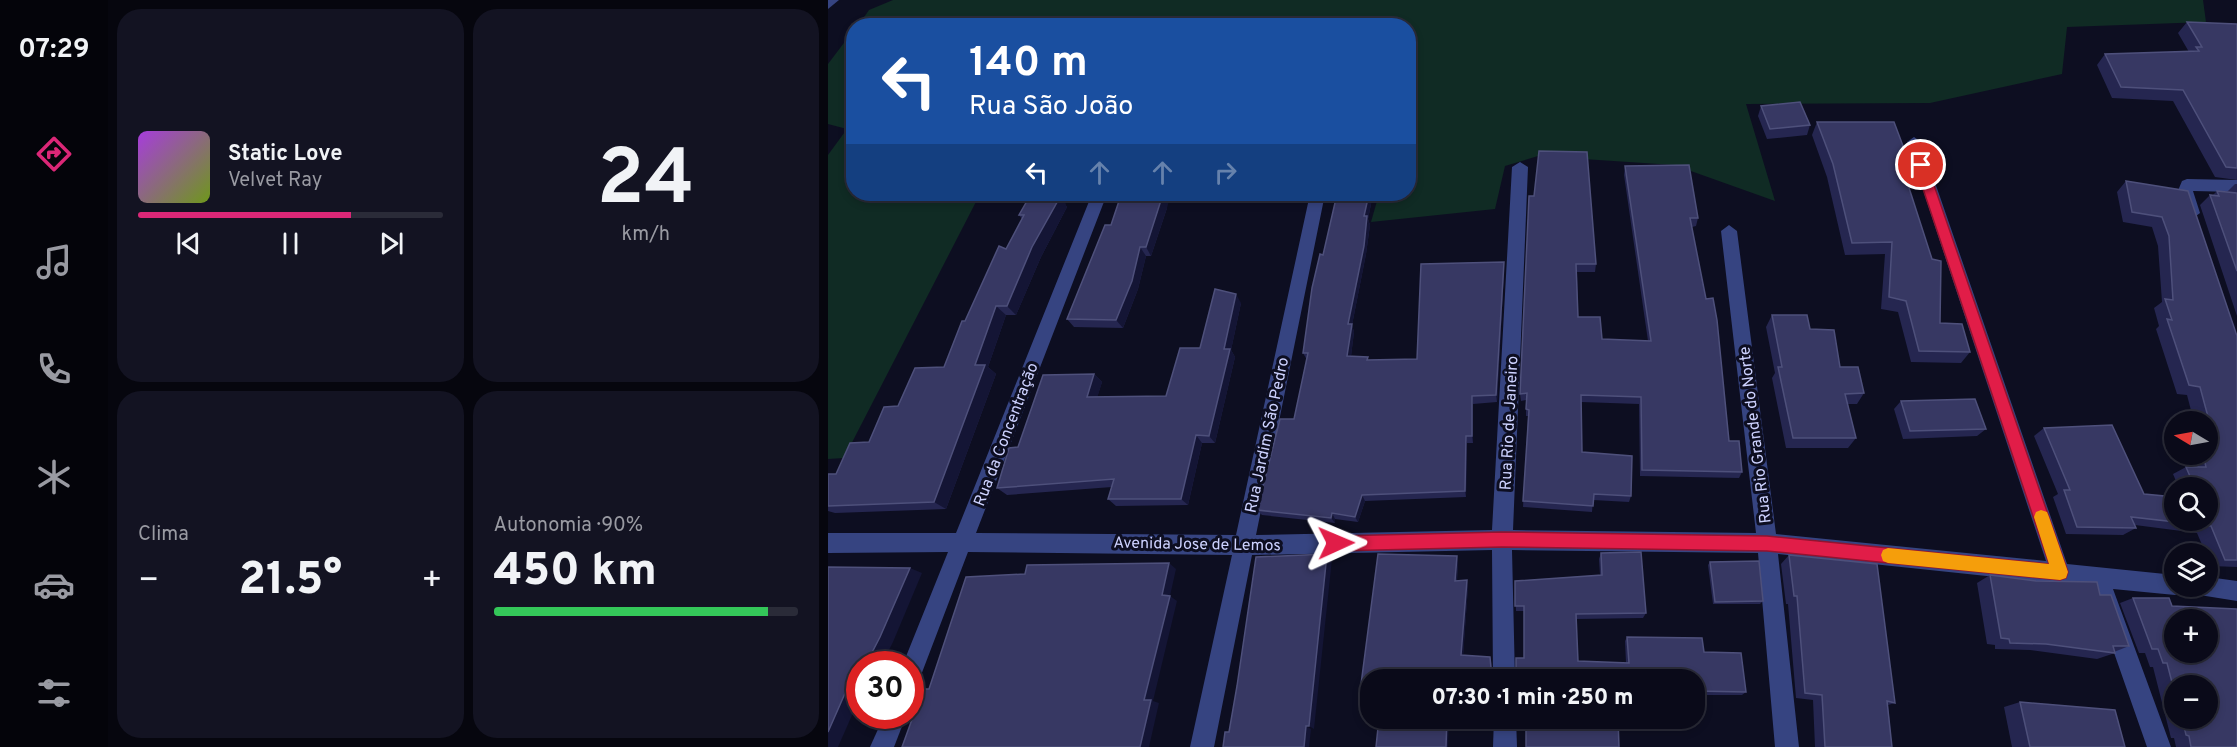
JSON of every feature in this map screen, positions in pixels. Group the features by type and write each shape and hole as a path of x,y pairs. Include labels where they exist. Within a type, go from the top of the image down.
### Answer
{"street":[{"path":"828,5 833,0"},
{"path":"1914,142 2060,572"},
{"name":"Rua Rio de Janeiro","path":"1504,669 1502,540 1521,167"},
{"path":"2198,228 2185,189 2190,185 2237,186"},
{"name":"Rua da Concentração","path":"919,651 1096,201"},
{"name":"Rua Jardim São Pedro","path":"1202,747 1242,545 1316,201"},
{"name":"Rua Rio Grande do Norte","path":"1730,231 1767,543 1787,747"},
{"name":"Avenida Jose de Lemos","path":"828,543 1242,545 1502,540 1767,543 2164,584"},
{"path":"2098,578 2158,747"},
{"path":"2218,589 2237,591"},
{"path":"882,747 890,729"},
{"path":"1505,729 1505,747"}],"green space":[{"path":"893,0 2203,0 2206,22 2067,27 2062,74 1930,103 1746,104 1775,201 1674,165 1538,156 1505,166 1495,209 1371,222 1377,201 1416,201 1416,18 864,18 869,10"},
{"path":"846,40 846,129 828,124 828,64"},
{"path":"846,130 846,201 976,201 844,458 828,459 828,155"}],"building":[{"path":"2187,22 2237,24 2237,168 2226,167 2183,90 2121,87 2105,54 2199,51 2196,47 2202,47"},
{"path":"1800,102 1810,125 1770,129 1761,106"},
{"path":"1817,122 1894,122 1911,167 1902,166 1932,259 1941,261 1940,323 1962,324 1970,352 1919,351 1906,301 1889,297 1892,242 1852,243 1833,164"},
{"path":"1539,151 1587,152 1596,264 1576,264 1578,317 1600,317 1602,339 1651,341 1625,166 1689,165 1698,218 1690,218 1706,299 1713,298 1717,320 1729,441 1739,441 1742,472 1642,470 1641,397 1581,395 1582,452 1632,456 1631,496 1594,494 1593,506 1523,501 1529,410 1526,409 1527,393 1520,394 1529,196 1534,196"},
{"path":"2126,181 2188,191 2237,336 2237,560 2225,560 2213,531 2218,531 2218,477 2190,477 2186,467 2218,465 2218,411 2206,411 2200,387 2189,385 2167,319 2172,320 2165,299 2173,300 2169,236 2162,217 2132,212"},
{"path":"2217,191 2237,193 2237,271 2210,195 2219,196"},
{"path":"1027,201 1058,201 1032,247 1007,306 996,306 975,365 985,365 934,502 828,506 828,474 836,474 850,443 869,442 884,407 898,406 915,368 944,367 962,321 965,321 999,246 1006,249 1024,215 1019,215"},
{"path":"1119,201 1161,201 1146,247 1140,247 1132,281 1116,320 1067,319 1105,225 1111,225"},
{"path":"1335,201 1367,201 1364,216 1367,216 1364,246 1348,324 1352,324 1347,356 1368,357 1367,360 1417,359 1421,264 1504,262 1496,395 1472,396 1472,436 1466,436 1465,491 1362,495 1355,517 1332,513 1331,518 1257,510 1280,419 1294,419 1308,353 1303,353 1312,288 1320,254 1323,255"},
{"path":"1215,289 1236,294 1224,349 1230,349 1209,436 1196,435 1181,499 1108,499 1114,479 997,488 1009,448 1018,447 1043,375 1094,374 1087,397 1166,396 1180,348 1200,348"},
{"path":"1772,315 1807,315 1810,329 1834,330 1840,367 1858,367 1864,393 1845,394 1856,438 1793,438 1778,367 1782,367"},
{"path":"1975,399 1986,429 1910,431 1901,401"},
{"path":"2112,425 2144,494 2164,496 2164,521 2131,517 2136,528 2077,527 2064,490 2070,490 2044,428"},
{"path":"1641,552 1646,613 1576,614 1578,661 1629,663 1627,637 1702,638 1704,652 1741,653 1746,692 1705,691 1705,669 1516,669 1516,658 1524,658 1524,606 1515,606 1515,581 1602,575 1601,553"},
{"path":"1327,554 1309,726 1306,726 1304,747 1223,747 1225,732 1229,732 1237,686 1256,557"},
{"path":"1378,554 1457,556 1455,581 1467,580 1461,655 1490,657 1491,669 1363,669"},
{"path":"1789,555 1877,564 1895,703 1887,701 1892,747 1825,747 1822,695 1805,693 1797,596 1794,596"},
{"path":"1759,561 1763,601 1715,602 1710,562"},
{"path":"1169,563 1162,595 1170,596 1144,700 1151,700 1140,747 902,747 909,729 924,729 924,689 929,689 966,577 1025,574 1027,565"},
{"path":"828,567 910,568 873,651 846,651 846,691 828,732"},
{"path":"1990,575 2036,581 2097,582 2100,595 2111,595 2129,646 2113,646 2115,653 2046,644 2010,643 2009,639 2001,638"},
{"path":"2133,598 2169,598 2172,606 2237,609 2237,747 2191,747 2189,736 2186,735 2185,729 2218,729 2218,675 2170,675 2167,663 2218,663 2218,609 2164,609 2164,663 2158,649 2152,649"},
{"path":"2020,702 2115,710 2125,747 2030,747"},
{"path":"1378,729 1447,729 1446,747 1376,747"},
{"path":"1526,729 1618,729 1619,747 1526,747"}],"slow traffic":[{"path":"1888,555 2060,572 2041,517"}],"route":[{"path":"1336,543 1502,540 1767,543 2060,572 1921,165"}]}
